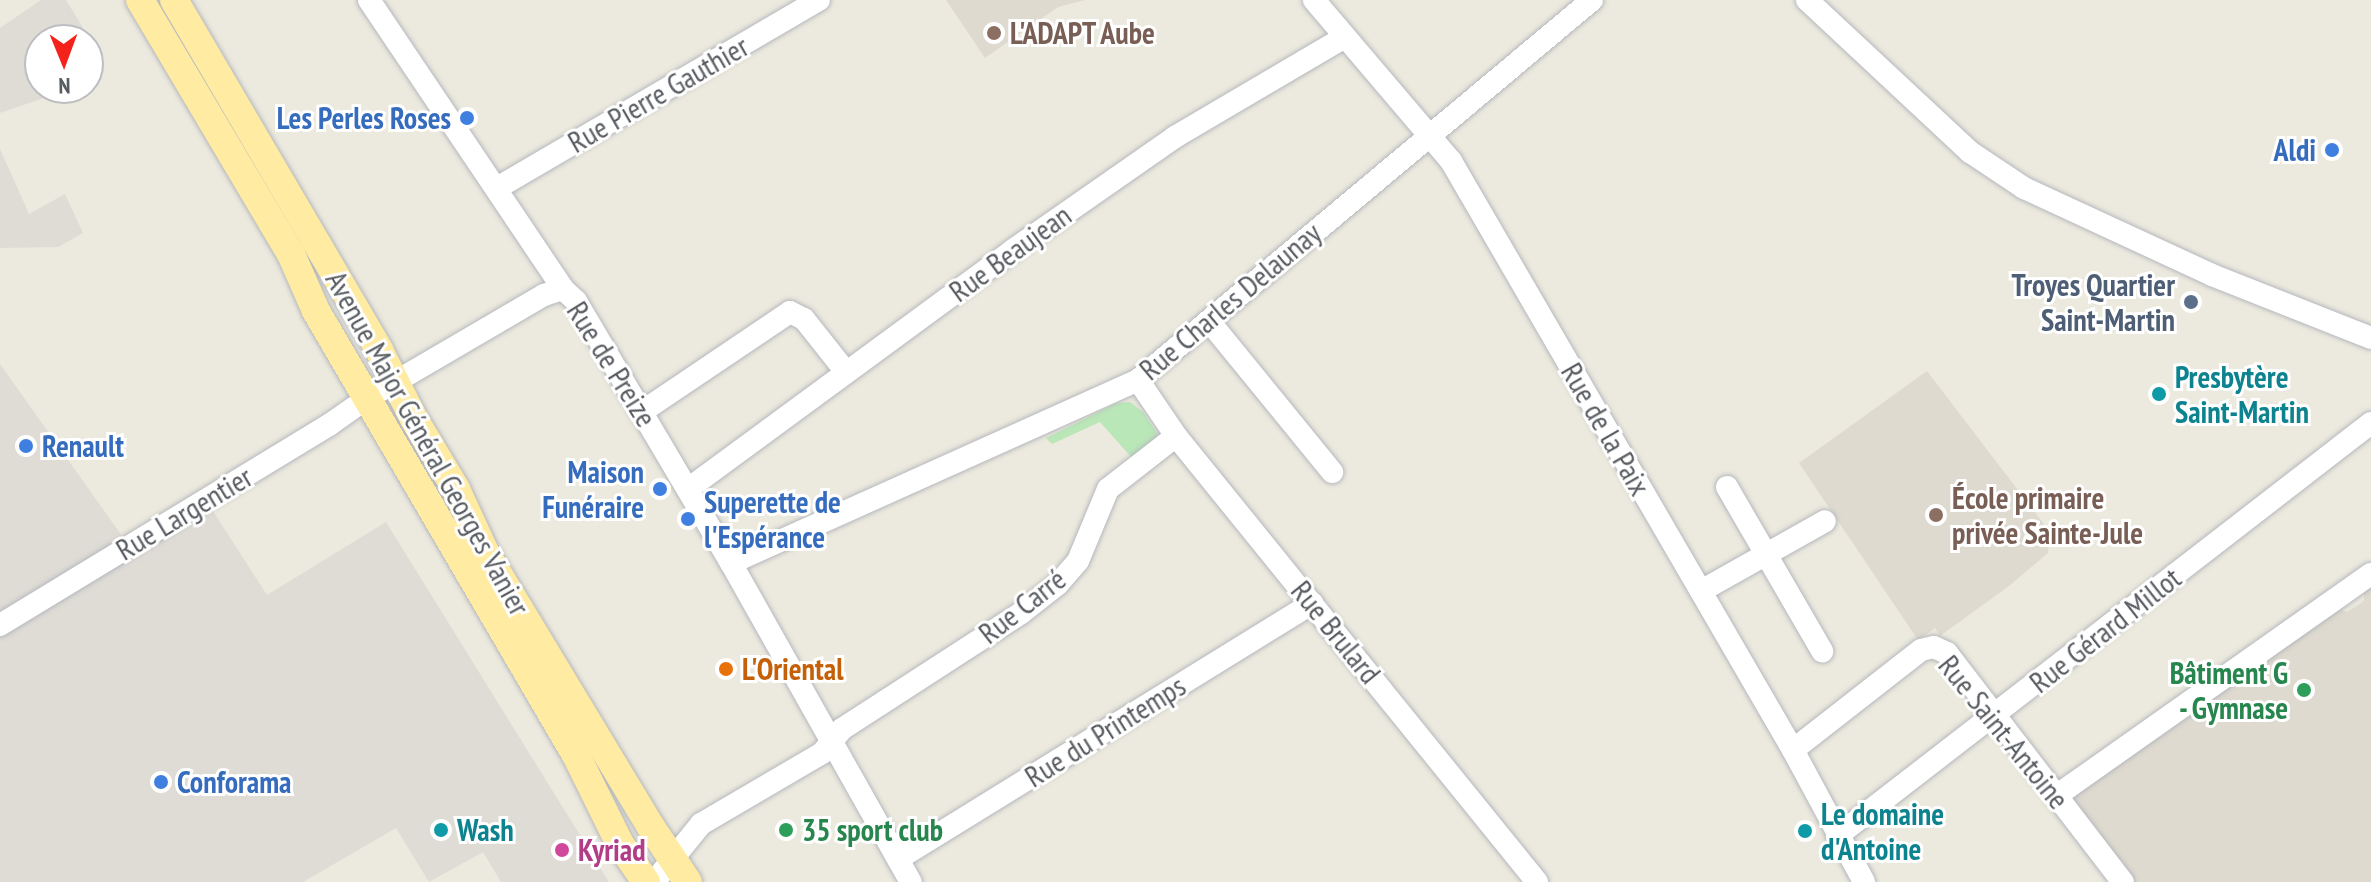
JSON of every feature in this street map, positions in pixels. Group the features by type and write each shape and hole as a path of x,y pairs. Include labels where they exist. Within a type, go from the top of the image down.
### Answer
{"main road":[{"path":"140,0 291,254 316,311 577,757 620,844 646,882"},
{"name":"Avenue Major Général Georges Vanier","path":"174,0 408,376 414,419 456,489 485,552 688,882"}],"street":[{"name":"Rue de Preize","path":"369,0 563,289 576,301 731,563 911,882"},
{"name":"Rue Pierre Gauthier","path":"497,188 819,0"},
{"name":"Rue de la Paix","path":"1314,0 1451,161 1793,750 1864,882"},
{"name":"Rue Charles Delaunay","path":"731,563 1138,380 1592,0"},
{"path":"1807,0 1970,152 2024,188 2212,275 2371,338"},
{"name":"Rue Beaujean","path":"688,489 1175,137 1345,37"},
{"name":"Rue Largentier","path":"0,625 366,399 544,295 563,289"},
{"path":"643,411 790,312 804,319 846,372"},
{"path":"1209,321 1332,472"},
{"name":"Rue Brulard","path":"1138,380 1176,436 1312,603 1526,878"},
{"name":"Rue Gérard Millot","path":"1837,836 2371,423"},
{"name":"Rue Carré","path":"654,882 701,824 822,753 842,729 1043,597 1078,561 1108,489 1176,436"},
{"path":"1727,487 1822,651"},
{"path":"1701,591 1825,521"},
{"path":"2056,796 2371,574"},
{"name":"Rue du Printemps","path":"898,859 1312,603"},
{"name":"Rue Saint-Antoine","path":"1793,750 1921,650 1934,647 1947,653 2123,882"}],"shaded area":[{"path":"41,0 66,0 81,24 24,24 26,104 0,113 0,28"},
{"name":"L'ADAPT Aube","path":"946,0 1085,0 1058,7 985,58"},
{"path":"0,149 29,214 65,194 83,233 58,247 0,248"},
{"path":"0,364 122,536 211,508 267,595 386,522 609,882 501,882 483,852 429,882 396,828 303,882 0,882"},
{"name":"École primaire privée Sainte-Jule","path":"1927,371 2050,532 2048,553 2009,586 1940,636 1935,628 1918,640 1799,463"},
{"path":"2371,582 2371,882 2131,882 2068,799 2336,608 2347,612 2364,601 2364,586"}],"green space":[{"path":"1130,402 1143,412 1157,433 1156,438 1132,458 1100,422 1052,444 1046,438 1117,403"}],"place":[{"name":"L'ADAPT Aube","path":"994,33"},
{"name":"Les Perles Roses","path":"467,118"},
{"name":"Aldi","path":"2332,150"},
{"name":"Troyes Quartier Saint-Martin","path":"2191,302"},
{"name":"Presbytère Saint-Martin","path":"2159,394"},
{"name":"Renault","path":"26,446"},
{"name":"Maison Funéraire","path":"660,489"},
{"name":"École primaire privée Sainte-Jule","path":"1936,515"},
{"name":"Superette de l'Espérance","path":"688,519"},
{"name":"L'Oriental","path":"726,669"},
{"name":"Bâtiment G - Gymnase","path":"2304,690"},
{"name":"Conforama","path":"161,782"},
{"name":"Wash","path":"441,830"},
{"name":"35 sport club","path":"786,830"},
{"name":"Le domaine d'Antoine","path":"1805,831"},
{"name":"Kyriad","path":"562,850"}]}
